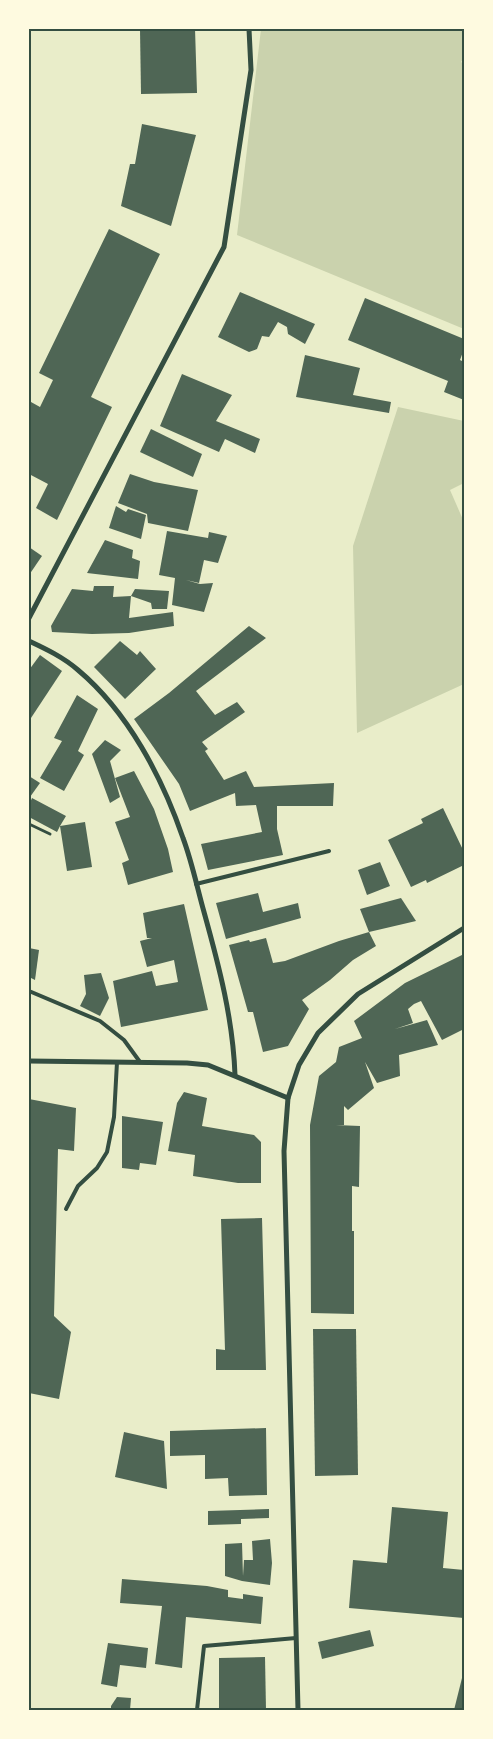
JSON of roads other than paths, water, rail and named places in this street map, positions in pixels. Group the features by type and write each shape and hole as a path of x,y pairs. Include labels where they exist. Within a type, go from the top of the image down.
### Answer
{"street":[{"path":"29,618 224,247 250,70 249,29"},
{"path":"29,641 64,659 111,702 136,738 163,789 184,839 222,977 232,1035 235,1075"},
{"path":"298,1710 284,1151 288,1098 299,1065 318,1033 358,994 464,928"},
{"path":"29,1061 187,1063 208,1065 288,1098"}],"lane":[{"path":"196,884 329,851"},
{"path":"29,991 100,1021 124,1040 140,1062"},
{"path":"66,1209 78,1186 97,1168 107,1152 114,1117 117,1062"},
{"path":"197,1710 204,1646 296,1638"}]}
